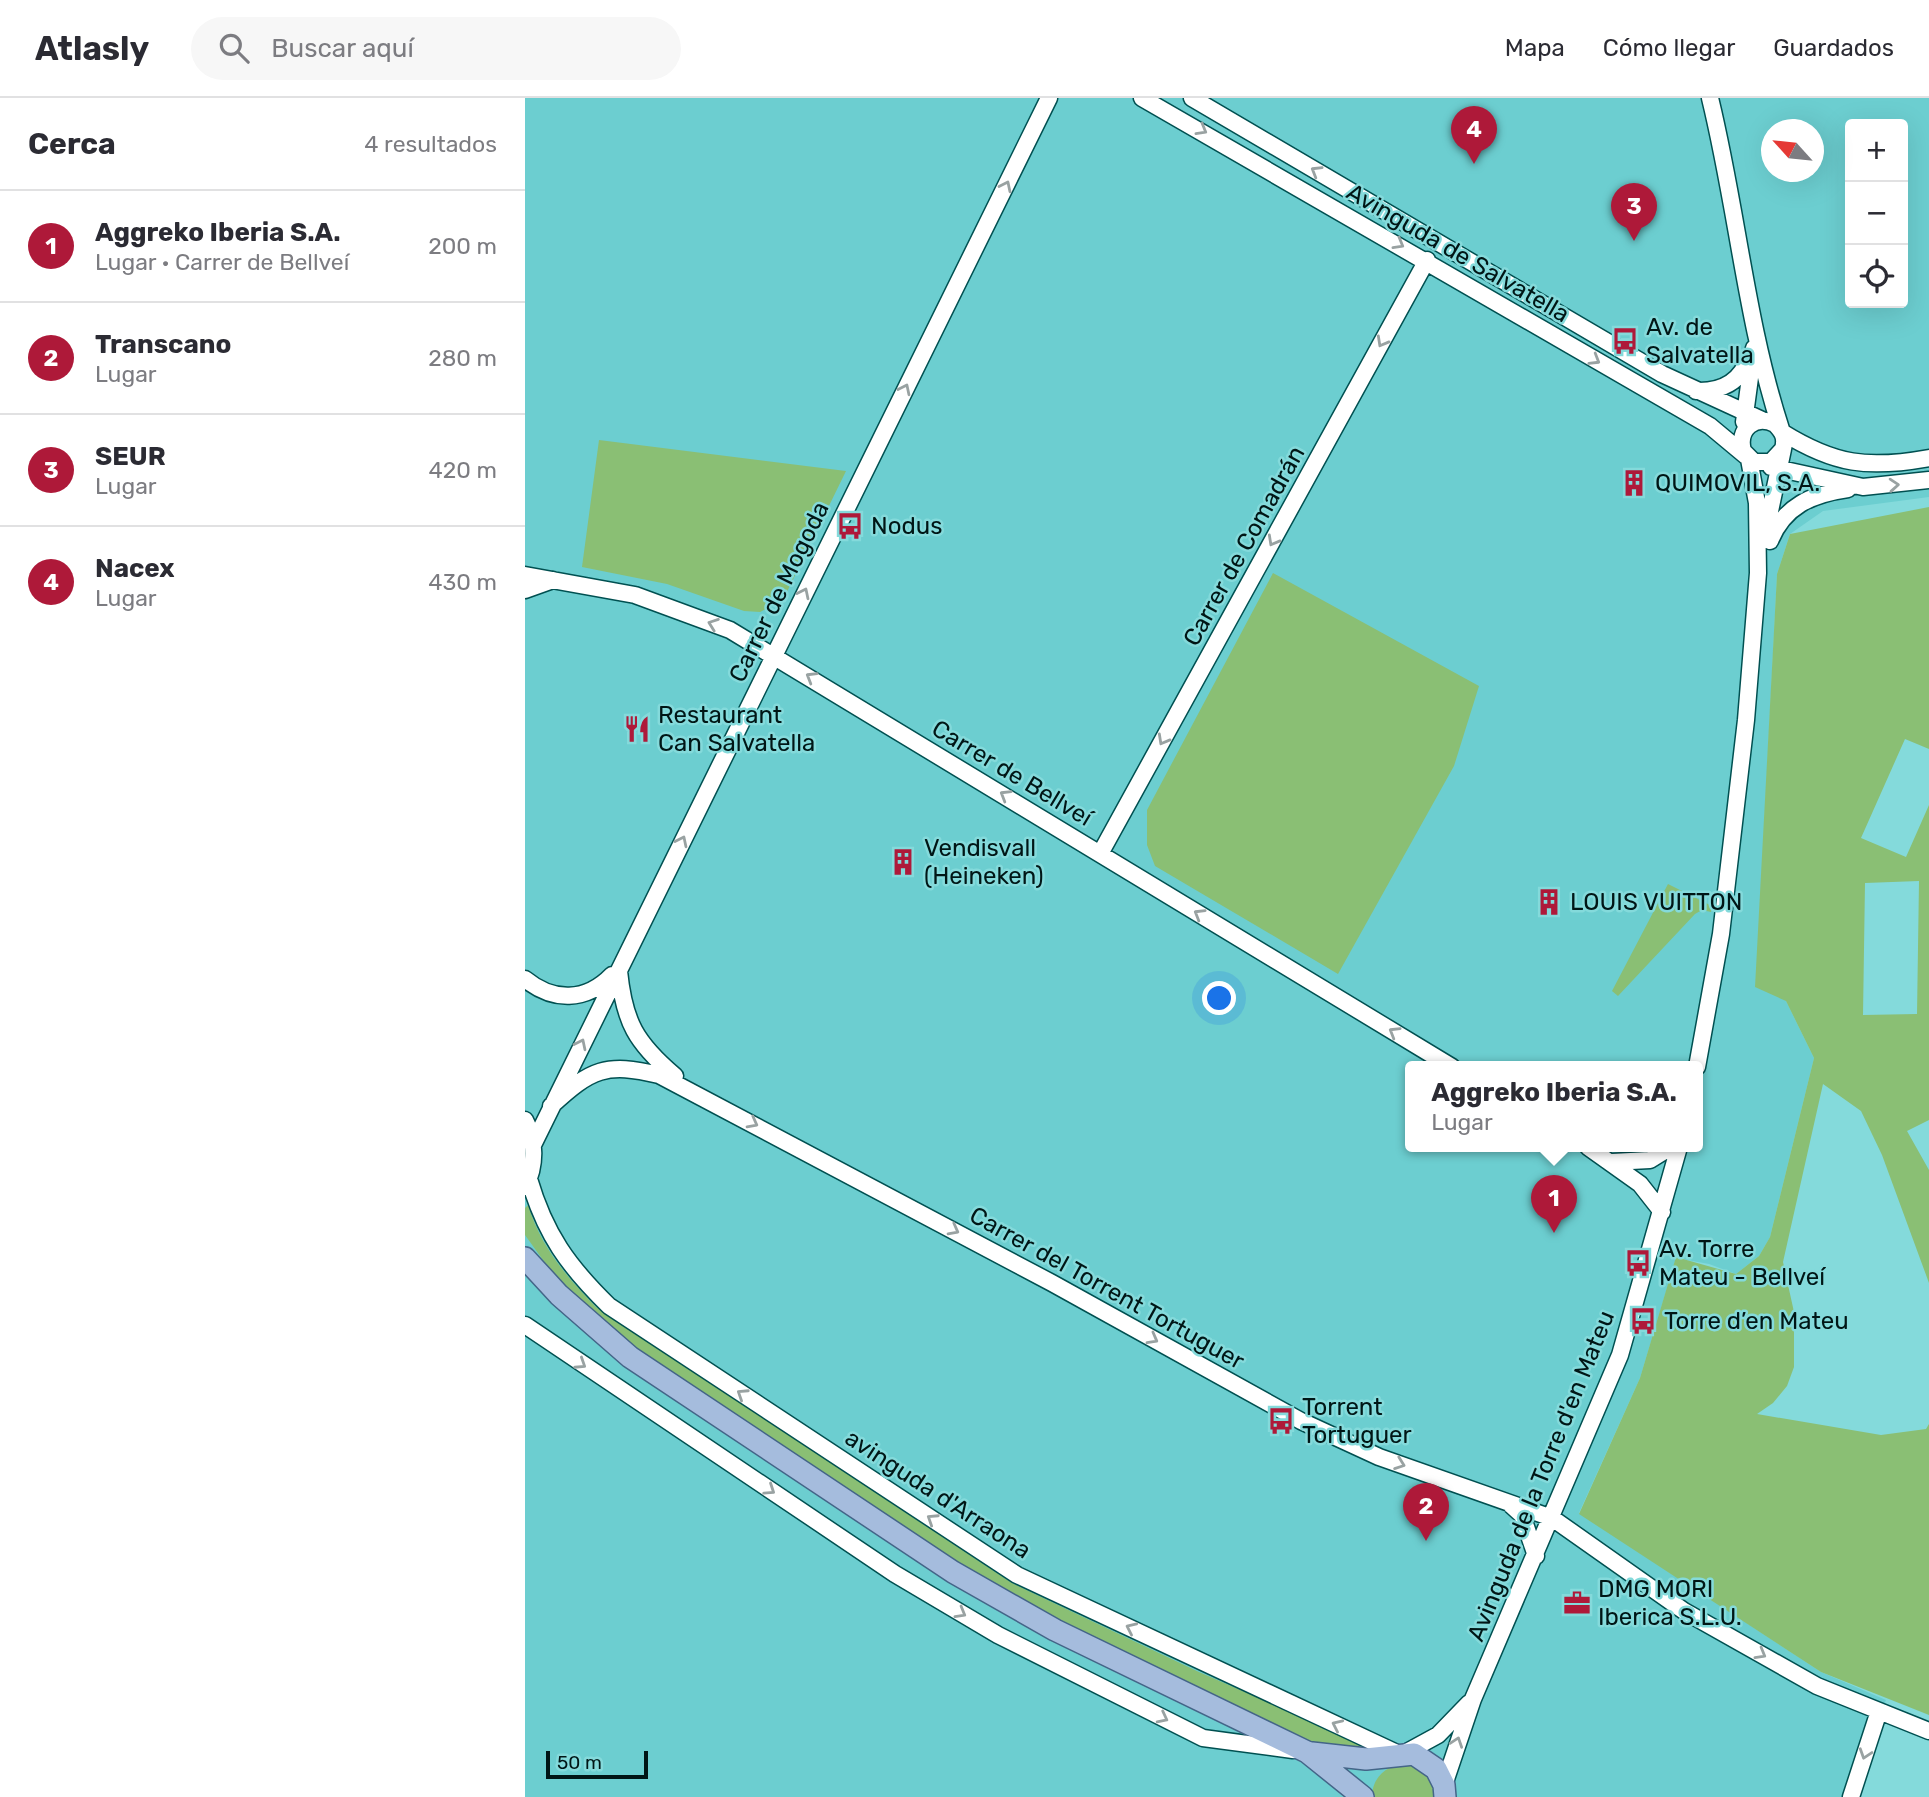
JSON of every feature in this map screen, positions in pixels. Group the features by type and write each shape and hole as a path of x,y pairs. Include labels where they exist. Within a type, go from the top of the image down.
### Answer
{"main road":[{"path":"525,1258 559,1295 631,1357 953,1572 1055,1630 1307,1752 1363,1797 1369,1773 1397,1754"},
{"path":"1307,1752 1348,1759 1397,1754 1430,1763 1445,1793"}],"street":[{"name":"Carrer de Mogoda","path":"533,1145 1049,98"},
{"name":"Avinguda de Salvatella","path":"1142,98 1427,260 1710,426 1751,459 1779,469 1863,487"},
{"name":"Avinguda de Salvatella","path":"1192,98 1693,390 1762,420"},
{"path":"1710,98 1728,171 1756,335 1781,431 1783,449 1758,573"},
{"name":"Carrer de Comadrán","path":"1100,853 1427,260"},
{"path":"1693,390 1711,391 1735,380 1748,362 1756,335"},
{"path":"1698,1061 1721,934 1746,720 1758,573 1757,503 1751,459 1741,446 1756,335"},
{"path":"1742,434 1750,424 1762,420 1776,424 1781,431 1816,453 1834,460 1901,463 1929,458"},
{"path":"1751,459 1771,462 1783,449"},
{"name":"Avinguda de Salvatella","path":"1758,573 1774,532 1794,507 1826,492 1929,480"},
{"name":"Carrer de Bellveí","path":"525,575 635,595 730,630 774,654 1442,1061"},
{"path":"525,590 555,579"},
{"path":"525,979 540,991 562,997 582,995 603,985 619,969"},
{"name":"Carrer del Torrent Tortuguer","path":"619,969 622,1008 640,1044 692,1091"},
{"name":"Carrer del Torrent Tortuguer","path":"551,1106 577,1082 600,1071 626,1067 659,1075 1052,1283 1301,1421 1379,1457 1552,1518 1684,1611 1817,1686 1929,1731"},
{"path":"525,1120 533,1145 527,1183"},
{"path":"1597,1152 1640,1184 1662,1212"},
{"path":"1612,1161 1650,1160 1663,1152"},
{"name":"Avinguda de la Torre d'en Mateu","path":"1445,1793 1473,1699 1620,1355 1678,1152"},
{"name":"avinguda d'Arraona","path":"527,1183 540,1218 576,1274 609,1306 632,1322 1017,1574 1397,1754"},
{"path":"525,1325 895,1574 998,1635 1203,1738 1307,1752"},
{"path":"1510,1503 1522,1515 1536,1556"},
{"name":"Avinguda de la Torre d'en Mateu","path":"1397,1754 1438,1735 1473,1699"},
{"path":"1851,1797 1879,1711"}],"shaded area":[{"path":"525,98 1929,98 1929,497 1823,511 1790,534 1777,574 1759,929 1786,1001 1814,1058 1770,1237 1759,1256 1736,1274 1709,1264 1676,1258 1640,1378 1579,1513 1821,1672 1886,1700 1847,1797 525,1797"}],"green space":[{"path":"599,440 846,471 783,600 760,612 744,611 667,584 582,567"},
{"path":"1929,507 1929,749 1905,739 1861,838 1906,857 1929,805 1929,1120 1907,1131 1929,1170 1929,1283 1882,1155 1861,1111 1823,1084 1783,1262 1794,1312 1794,1367 1787,1386 1773,1403 1757,1414 1881,1435 1926,1429 1929,1424 1929,1715 1821,1672 1579,1514 1640,1378 1676,1257 1736,1274 1759,1256 1770,1237 1814,1058 1786,1001 1755,987 1777,574 1790,534","holes":["1919,881 1917,1014 1863,1015 1865,883"]},
{"path":"1273,573 1479,686 1454,766 1338,974 1155,866 1147,845 1147,810"},
{"path":"1668,884 1712,906 1711,912 1702,910 1695,914 1618,996 1612,991"},
{"path":"528,1205 547,1248 596,1307 1012,1583 1199,1672 1378,1750 1325,1749 1010,1599 648,1359 558,1281 525,1235 525,1208"},
{"path":"1406,1762 1429,1769 1441,1797 1372,1797 1378,1777 1387,1769"}],"place":[{"name":"Nacex","path":"1474,164"},
{"name":"SEUR","path":"1634,241"},
{"name":"Av. de Salvatella","path":"1625,341"},
{"name":"QUIMOVIL, S.A.","path":"1634,483"},
{"name":"Nodus","path":"850,526"},
{"name":"Restaurant Can Salvatella","path":"637,729"},
{"name":"Vendisvall (Heineken)","path":"903,862"},
{"name":"LOUIS VUITTON","path":"1549,902"},
{"name":"Aggreko Iberia S.A.","path":"1554,1233"},
{"name":"Av. Torre Mateu - Bellveí","path":"1638,1263"},
{"name":"Torre d’en Mateu","path":"1643,1321"},
{"name":"Torrent Tortuguer","path":"1281,1421"},
{"name":"Transcano","path":"1426,1541"},
{"name":"DMG MORI Iberica S.L.U.","path":"1577,1603"}]}
